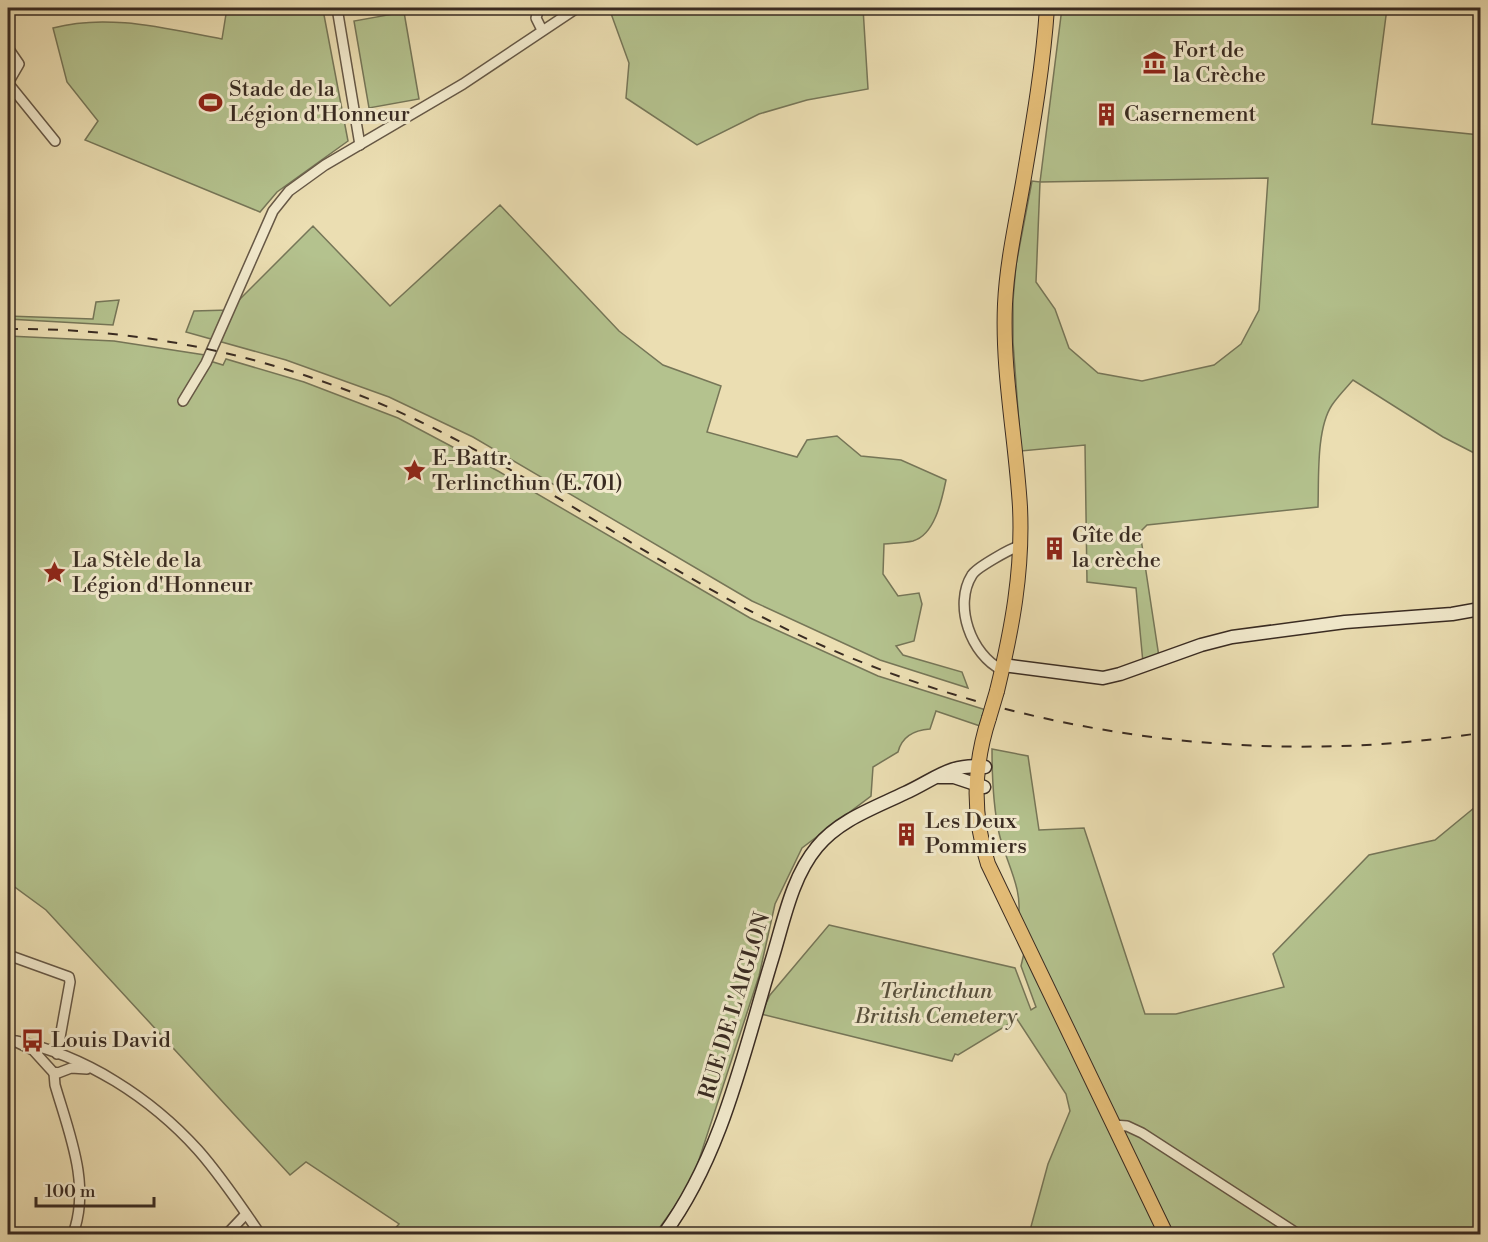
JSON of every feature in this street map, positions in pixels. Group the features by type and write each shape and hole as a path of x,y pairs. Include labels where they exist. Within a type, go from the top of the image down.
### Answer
{"main road":[{"path":"1045,8 1044,49 1007,280 1004,338 1019,493 1020,546 1016,608 989,718 980,786 988,840 1007,904 1166,1234"},
{"path":"1002,667 1103,678 1201,645 1243,635 1335,623 1452,614 1480,609"},
{"name":"RUE DE L'AIGLON","path":"664,1234 688,1199 711,1151 802,870 817,847 831,833 955,767 981,767"},
{"path":"938,777 954,777 980,786"}],"street":[{"path":"337,8 360,145"},
{"path":"539,8 536,18 542,30"},
{"path":"183,401 206,363 275,206 303,180 454,90 576,8"},
{"path":"8,48 19,64 8,83 55,141"},
{"path":"1002,667 985,658 973,642 966,608 966,591 976,570 1020,546"},
{"path":"8,955 69,977 59,1055 66,1063 64,1070"},
{"path":"12,1040 59,1055 97,1072 138,1098 183,1134 211,1166 260,1234"},
{"path":"12,1040 33,1050 51,1070 80,1068 97,1072"},
{"path":"59,1055 49,1058 79,1178 80,1205 73,1234"},
{"path":"1113,1125 1127,1126 1142,1132 1298,1234"},
{"path":"227,1234 246,1214"}],"green space":[{"name":"Stade de la Légion d'Honneur","path":"227,8 315,8 324,15 348,141 277,192 260,212 85,140 98,121 67,82 53,28 95,22 116,22 159,27 222,39"},
{"path":"609,8 863,8 868,89 807,100 759,114 697,145 626,98 629,63"},
{"path":"1062,8 1387,8 1372,124 1480,135 1480,456 1443,437 1353,380 1332,405 1323,427 1319,454 1318,507 1147,525 1140,532 1159,657 1143,663 1136,588 1087,582 1085,445 1021,451 1013,342 1013,300 1016,265 1032,181 1040,182","holes":["1268,178 1259,310 1241,344 1214,365 1142,381 1098,373 1069,348 1055,309 1036,282 1040,182"]},
{"path":"404,12 419,99 369,108 354,21"},
{"path":"500,205 619,331 663,365 721,386 707,432 797,457 807,440 837,436 861,456 901,460 946,480 936,515 927,532 913,541 884,544 883,574 898,596 919,593 922,604 914,641 896,646 903,655 962,672 968,688 880,660 752,601 473,437 389,397 286,360 186,332 194,311 229,310 313,226 390,306"},
{"path":"119,300 113,325 8,319 8,316 93,319 96,302"},
{"path":"8,336 114,341 205,355 210,361 223,365 226,359 304,382 398,418 498,471 750,618 878,676 986,710 980,726 936,711 930,729 910,735 900,746 898,752 873,767 871,796 802,848 775,904 759,976 695,1172 678,1202 655,1234 390,1234 399,1224 306,1162 290,1175 46,910 8,882"},
{"path":"992,749 1028,756 1039,830 1084,828 1145,1014 1176,1014 1284,987 1273,954 1369,855 1435,840 1480,803 1480,1234 1174,1234 1018,918 1016,886 999,833 995,812"},
{"name":"Terlincthun British Cemetery","path":"829,925 1015,968 1031,1010 1036,1007 1021,966 1024,953 1159,1234 1029,1234 1048,1164 1070,1111 1066,1094 1017,1019 958,1055 955,1054 952,1061 761,1014 770,995"}],"railway":[{"path":"8,329 68,330 186,345 302,374 358,395 413,418 466,445 699,583 778,625 860,662 945,692 1032,716 1121,733 1211,743 1301,747 1391,743 1480,733"}],"place":[{"name":"Fort de la Crèche","path":"1155,63"},
{"name":"Stade de la Légion d'Honneur","path":"211,102"},
{"name":"Casernement","path":"1106,114"},
{"name":"E-Battr. Terlincthun (E.701)","path":"414,471"},
{"name":"Gîte de la crèche","path":"1054,548"},
{"name":"La Stèle de la Légion d'Honneur","path":"54,573"},
{"name":"Les Deux Pommiers","path":"907,834"},
{"name":"Louis David","path":"33,1040"}]}
